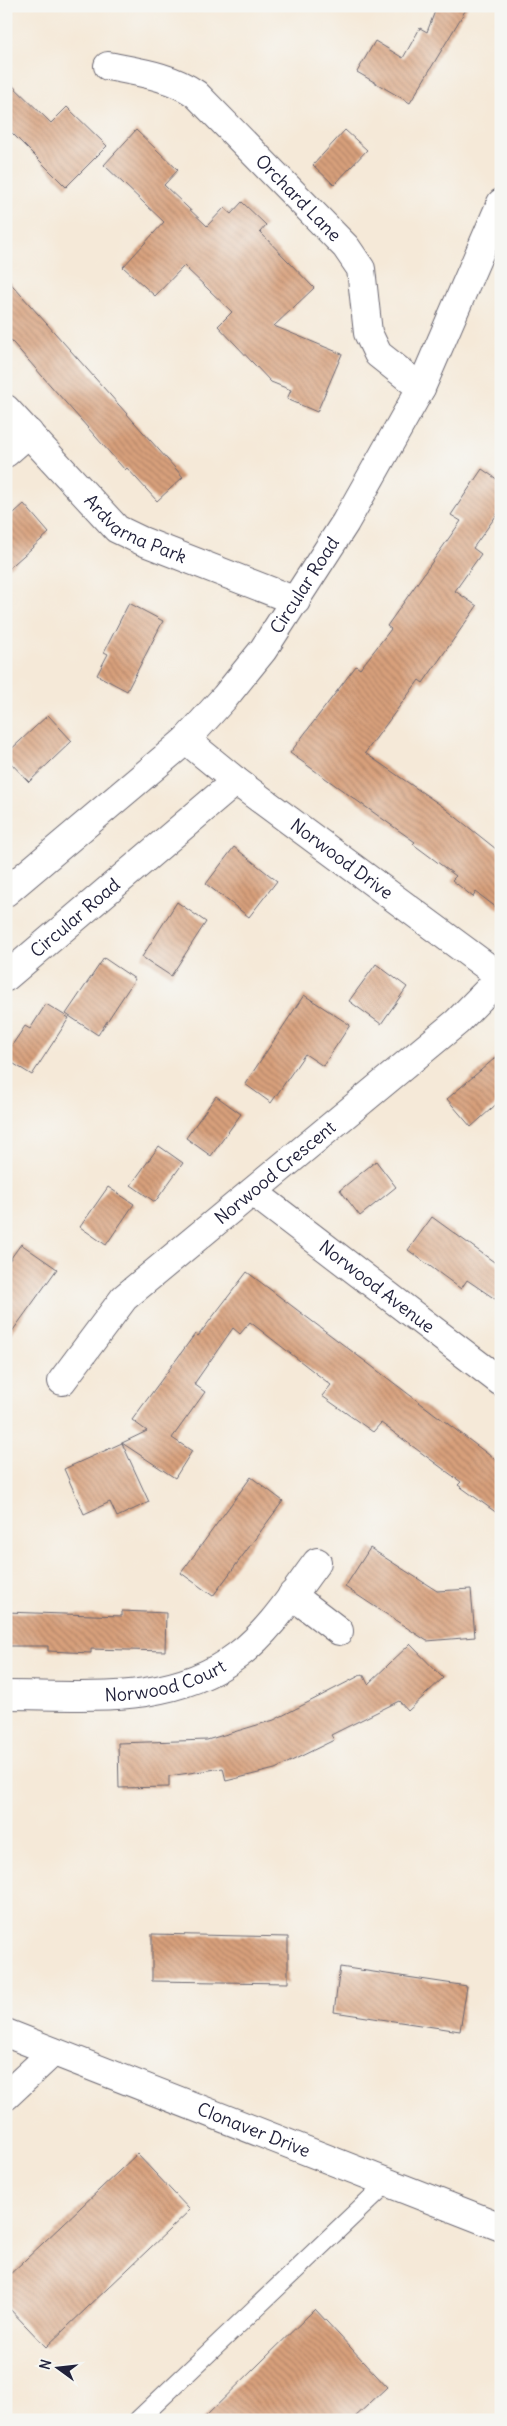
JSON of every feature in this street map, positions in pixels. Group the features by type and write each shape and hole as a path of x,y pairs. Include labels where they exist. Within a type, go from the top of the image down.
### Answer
{"street":[{"name":"Orchard Lane","path":"108,66 149,74 172,81 191,90 340,240 361,269 368,333 378,354 421,388"},
{"name":"Circular Road","path":"6,892 186,740 225,697 263,650 345,523 421,388 501,203"},
{"name":"Ardvarna Park","path":"6,409 118,528 142,541 296,601"},
{"path":"6,453 29,433"},
{"name":"Norwood Drive","path":"186,740 236,781 501,977"},
{"name":"Circular Road","path":"6,977 236,781"},
{"name":"Norwood Crescent","path":"62,1381 124,1298 458,1022 501,977"},
{"name":"Norwood Avenue","path":"253,1192 501,1382"},
{"name":"Norwood Court","path":"6,1695 125,1695 172,1688 206,1676 238,1655 263,1632 317,1562"},
{"path":"292,1595 339,1631"},
{"name":"Clonaver Drive","path":"6,2034 501,2227"},
{"path":"6,2096 53,2052"}],"lane":[{"path":"138,2420 387,2183"}],"building":[{"path":"437,6 468,6 410,103 357,72 375,41 403,58 420,28 427,32"},
{"path":"6,79 51,123 67,107 107,146 66,187 6,127"},
{"path":"136,130 178,170 164,185 207,226 224,208 231,214 242,202 266,225 260,232 314,288 274,326 342,354 317,412 287,399 291,390 271,382 218,326 232,312 184,266 155,296 123,267 164,222 104,165"},
{"path":"345,130 367,150 334,185 313,165"},
{"path":"6,278 183,477 157,501 127,468 125,470 6,335"},
{"path":"482,469 501,482 501,509 473,548 481,554 455,591 477,606 423,683 419,680 365,753 442,806 501,853 501,911 476,892 473,897 452,880 456,876 413,844 415,842 290,753 356,666 360,669 391,629 387,626 461,521 451,515"},
{"path":"24,504 49,533 6,571 6,520"},
{"path":"129,603 163,621 127,691 97,675 108,654 104,652"},
{"path":"48,715 72,741 29,782 6,758 6,754"},
{"path":"234,847 277,881 249,917 206,884"},
{"path":"177,902 206,922 171,976 142,957"},
{"path":"104,958 135,979 98,1035 66,1014"},
{"path":"376,964 407,987 381,1024 349,1001"},
{"path":"304,995 350,1025 323,1066 305,1054 271,1103 245,1084"},
{"path":"46,1004 69,1018 32,1075 6,1059 6,1054 25,1026 30,1029"},
{"path":"501,1053 501,1100 471,1127 447,1099"},
{"path":"216,1096 241,1114 211,1156 186,1138"},
{"path":"159,1146 183,1163 155,1202 131,1185"},
{"path":"376,1161 396,1187 360,1216 340,1190"},
{"path":"108,1187 134,1204 106,1245 80,1227"},
{"path":"432,1217 501,1267 501,1303 467,1280 461,1289 408,1250"},
{"path":"21,1244 57,1269 6,1340 6,1265"},
{"path":"247,1272 501,1464 501,1516 458,1485 461,1482 381,1423 373,1432 322,1396 331,1385 250,1322 240,1334 233,1328 194,1384 205,1392 172,1438 192,1451 175,1478 122,1443 147,1431 132,1420 195,1334 198,1336"},
{"path":"122,1443 149,1502 117,1517 110,1502 84,1514 64,1469"},
{"path":"251,1477 283,1501 213,1596 181,1573"},
{"path":"370,1548 437,1591 471,1589 475,1637 427,1641 345,1587"},
{"path":"122,1611 166,1613 165,1651 91,1649 91,1653 48,1651 48,1646 6,1646 6,1612 122,1616"},
{"path":"410,1644 443,1678 408,1711 399,1701 331,1735 334,1740 275,1769 226,1781 223,1768 169,1776 169,1787 119,1788 118,1743 207,1740 274,1720 363,1674 368,1684"},
{"path":"152,1934 288,1937 288,1983 152,1981"},
{"path":"340,1967 467,1986 460,2031 334,2012"},
{"path":"137,2154 190,2210 46,2347 6,2305 6,2278"},
{"path":"315,2309 387,2387 352,2420 202,2420"}]}
